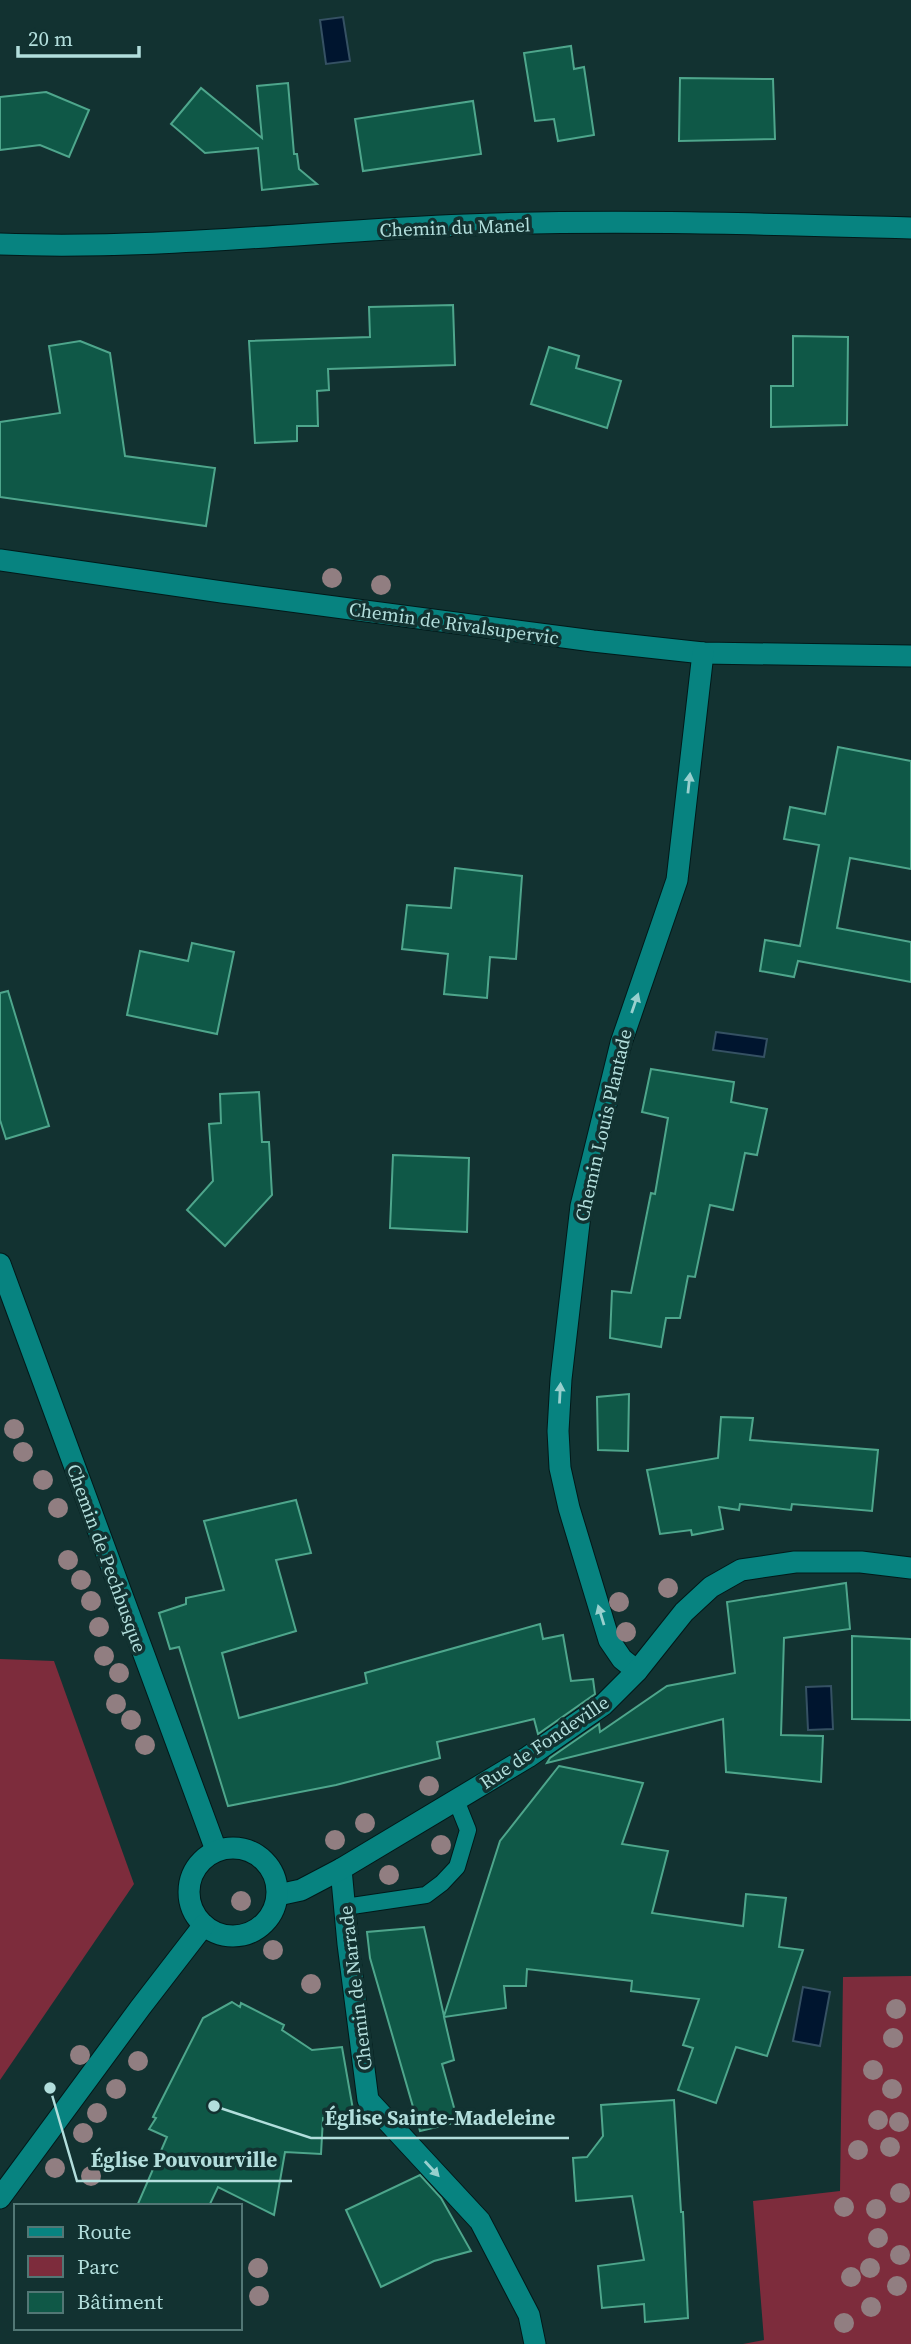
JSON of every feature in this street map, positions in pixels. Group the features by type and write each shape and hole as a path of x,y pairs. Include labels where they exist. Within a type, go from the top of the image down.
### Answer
{"street":[{"name":"Chemin du Manel","path":"0,244 108,245 466,225 615,221 911,228"},
{"name":"Chemin de Rivalsupervic","path":"0,560 318,605 703,653 911,656"},
{"name":"Chemin Louis Plantade","path":"637,1671 622,1659 609,1640 569,1508 560,1468 558,1431 561,1379 581,1206 621,1043 677,880 703,653"},
{"name":"Chemin de Pechbusque","path":"0,1264 216,1850"},
{"name":"Rue de Fondeville","path":"278,1895 308,1887 341,1869 528,1757 603,1705 637,1671 684,1612 712,1587 741,1570 808,1562 861,1562 911,1568"},
{"path":"242,1848 265,1860 277,1882 278,1895 274,1909 256,1930 229,1936 204,1926 195,1916 190,1904 190,1878 196,1867 216,1850 242,1848"},
{"name":"Chemin de Narrade","path":"341,1869 368,2100 480,2221 529,2315 535,2344"},
{"path":"0,2198 132,2018 204,1926"}],"lane":[{"path":"345,1907 426,1895 442,1883 457,1867 468,1830 456,1801"}],"green space":[{"path":"0,1659 54,1661 134,1884 0,2080"},
{"path":"911,1976 911,2344 743,2344 764,2340 753,2201 840,2191 843,1977"}],"water":[{"path":"343,17 350,61 326,64 320,20"},
{"path":"716,1032 767,1039 764,1057 713,1050"},
{"path":"831,1686 833,1729 808,1730 806,1687"},
{"path":"803,1987 830,1992 820,2046 793,2041"}],"building":[{"path":"571,46 574,69 584,67 594,135 558,141 554,119 535,121 524,53"},
{"path":"680,78 773,79 775,139 679,141"},
{"path":"288,83 294,154 297,154 299,169 317,184 262,190 258,148 205,153 171,124 201,88 262,138 257,86"},
{"path":"46,92 89,110 69,157 40,145 0,150 0,97"},
{"path":"473,101 481,154 363,171 355,119"},
{"path":"453,305 455,365 328,369 329,390 317,391 318,426 297,426 297,441 255,443 249,341 370,337 369,307"},
{"path":"793,336 848,337 847,425 771,427 771,386 793,386"},
{"path":"80,341 110,353 125,456 215,468 206,526 0,497 0,422 60,413 49,346"},
{"path":"549,347 579,356 576,368 621,381 607,428 531,404"},
{"path":"838,747 911,761 911,869 850,858 837,928 911,942 911,982 798,961 794,977 760,971 765,940 800,946 819,845 784,839 790,807 825,814"},
{"path":"455,868 522,876 516,959 490,957 487,998 444,994 448,954 402,949 407,905 451,908"},
{"path":"192,943 234,952 217,1034 127,1015 140,951 188,961"},
{"path":"8,991 49,1126 6,1139 0,1120 0,993"},
{"path":"651,1069 734,1082 731,1102 767,1109 757,1155 745,1153 733,1210 710,1205 695,1277 688,1276 680,1318 666,1318 661,1347 610,1338 612,1291 631,1293 651,1193 655,1194 668,1118 642,1112"},
{"path":"259,1092 262,1142 269,1142 272,1195 225,1246 187,1210 213,1181 209,1124 221,1123 220,1094"},
{"path":"393,1155 469,1158 467,1232 390,1228"},
{"path":"629,1394 628,1451 598,1450 597,1397"},
{"path":"721,1417 753,1418 750,1440 878,1450 872,1511 792,1504 791,1510 740,1504 739,1510 719,1507 723,1529 692,1535 691,1530 660,1534 647,1470 718,1458"},
{"path":"296,1500 311,1553 276,1560 296,1631 222,1653 239,1718 367,1683 365,1673 540,1624 543,1639 563,1635 571,1681 593,1679 595,1694 538,1734 534,1719 437,1742 440,1758 336,1785 228,1806 179,1647 170,1649 159,1613 186,1604 186,1598 224,1590 204,1521"},
{"path":"846,1583 850,1629 784,1638 781,1735 823,1736 821,1782 726,1772 723,1719 547,1763 550,1758 599,1724 600,1732 667,1686 735,1673 727,1602"},
{"path":"852,1636 911,1639 911,1720 852,1719"},
{"path":"559,1766 643,1783 622,1844 668,1851 652,1913 743,1926 746,1894 786,1898 779,1947 803,1950 767,2056 736,2047 716,2103 678,2090 693,2048 683,2045 699,1999 631,1991 632,1981 527,1969 526,1986 504,1986 506,2008 444,2017 454,2060 442,2064 458,2122 420,2131 370,1958 367,1932 424,1927 444,2016 500,1841"},
{"path":"232,2002 240,2007 241,2003 284,2025 282,2030 312,2050 342,2047 355,2121 323,2118 321,2154 285,2152 274,2215 218,2187 210,2204 138,2204 167,2137 149,2129 156,2118 153,2117 203,2018"},
{"path":"674,2100 688,2318 645,2322 644,2304 602,2308 598,2266 644,2260 632,2196 576,2201 573,2158 587,2157 603,2136 601,2105"},
{"path":"420,2175 441,2198 471,2251 434,2261 381,2287 346,2210"}],"place":[{"name":"Église Pouvourville","path":"50,2088"},
{"name":"Église Sainte-Madeleine","path":"214,2106"}]}
